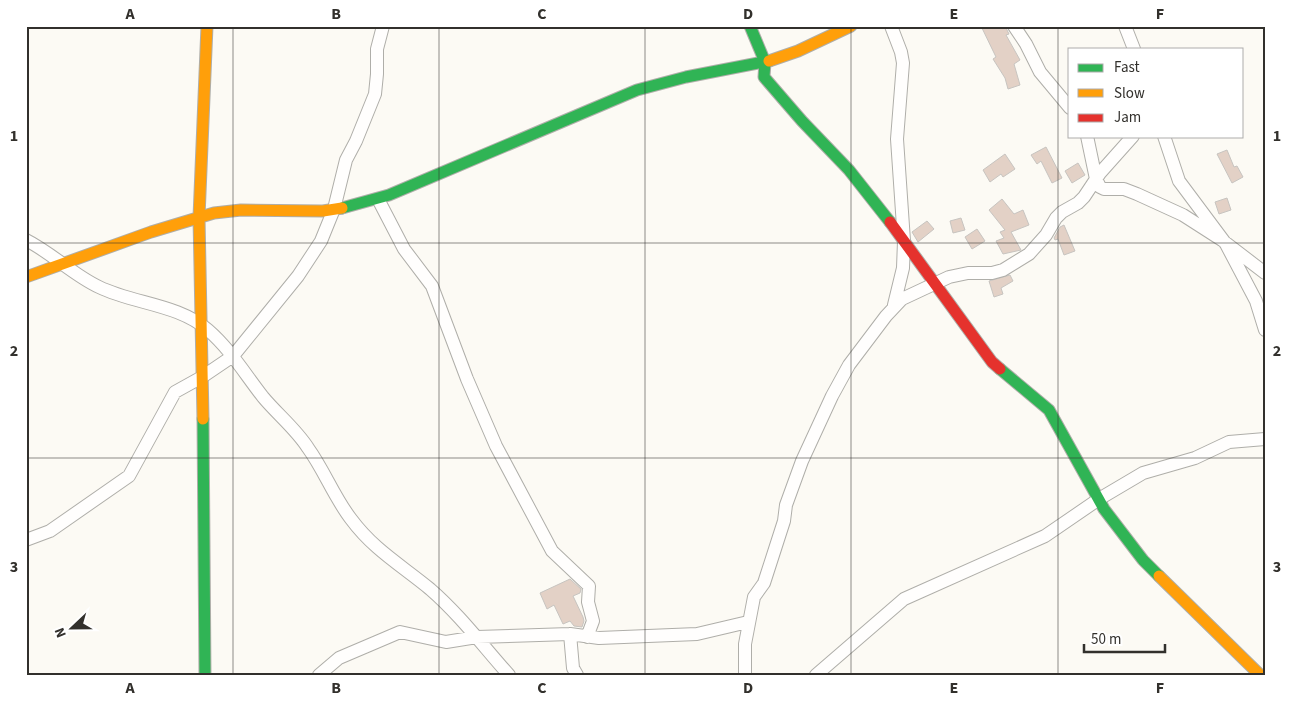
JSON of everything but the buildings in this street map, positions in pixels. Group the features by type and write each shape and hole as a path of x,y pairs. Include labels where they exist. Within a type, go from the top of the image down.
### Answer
{"street":[{"path":"205,675 202,325 199,217 207,26"},
{"path":"26,540 50,531 129,476 176,392 233,356 298,276 321,241 334,209 346,160 356,141 375,94 377,50 383,26"},
{"path":"750,26 765,62 764,77 802,121 849,170 904,241 992,362 1049,410 1104,509 1143,560 1260,675"},
{"path":"26,277 152,232 214,213 241,210 313,211 334,209 378,199 400,192 552,125 646,87 687,75 765,62 793,53 851,26"},
{"path":"891,26 903,63 897,139 904,241 903,268 894,305"},
{"path":"1014,26 1026,44 1040,72 1068,106"},
{"path":"1126,26 1134,48"},
{"path":"1087,138 1096,180 1100,187 1104,189 1124,189 1183,215 1222,240 1265,273"},
{"path":"744,675 745,644 754,597 764,583 784,521 786,505 802,460 849,365 894,305 902,299 949,276 968,272 992,273 1004,270 1029,254 1046,235 1056,218 1062,212 1078,203 1100,173 1131,138"},
{"path":"1165,138 1179,180 1222,240 1256,302 1265,330"},
{"path":"378,199 404,249 432,286 467,379 496,446 552,551 588,586 588,602 593,621 587,637"},
{"path":"26,240 88,281 110,292 177,312 202,325 222,343 262,396 308,447 350,518 366,538 379,551 429,588 460,617 509,675"},
{"path":"816,675 904,599 1045,536 1098,499 1143,473 1196,458 1229,442 1265,439"},
{"path":"319,675 339,658 400,632 446,642 477,637 570,634 599,638 697,634 748,622"},
{"path":"570,634 574,668 577,675"}],"traffic: fast":[{"path":"750,26 765,62 764,77 802,121 849,170 890,222"},
{"path":"342,208 389,195 637,90 686,77 769,61"},
{"path":"1000,369 1049,410 1104,509 1143,560 1159,576"},
{"path":"203,419 205,675"}],"traffic: slow":[{"path":"203,419 199,217 207,26"},
{"path":"769,61 798,51 851,26"},
{"path":"26,277 151,232 214,213 241,210 323,211 342,208"},
{"path":"1159,576 1260,675"}],"traffic: jam":[{"path":"890,222 992,362 1000,369"}]}
